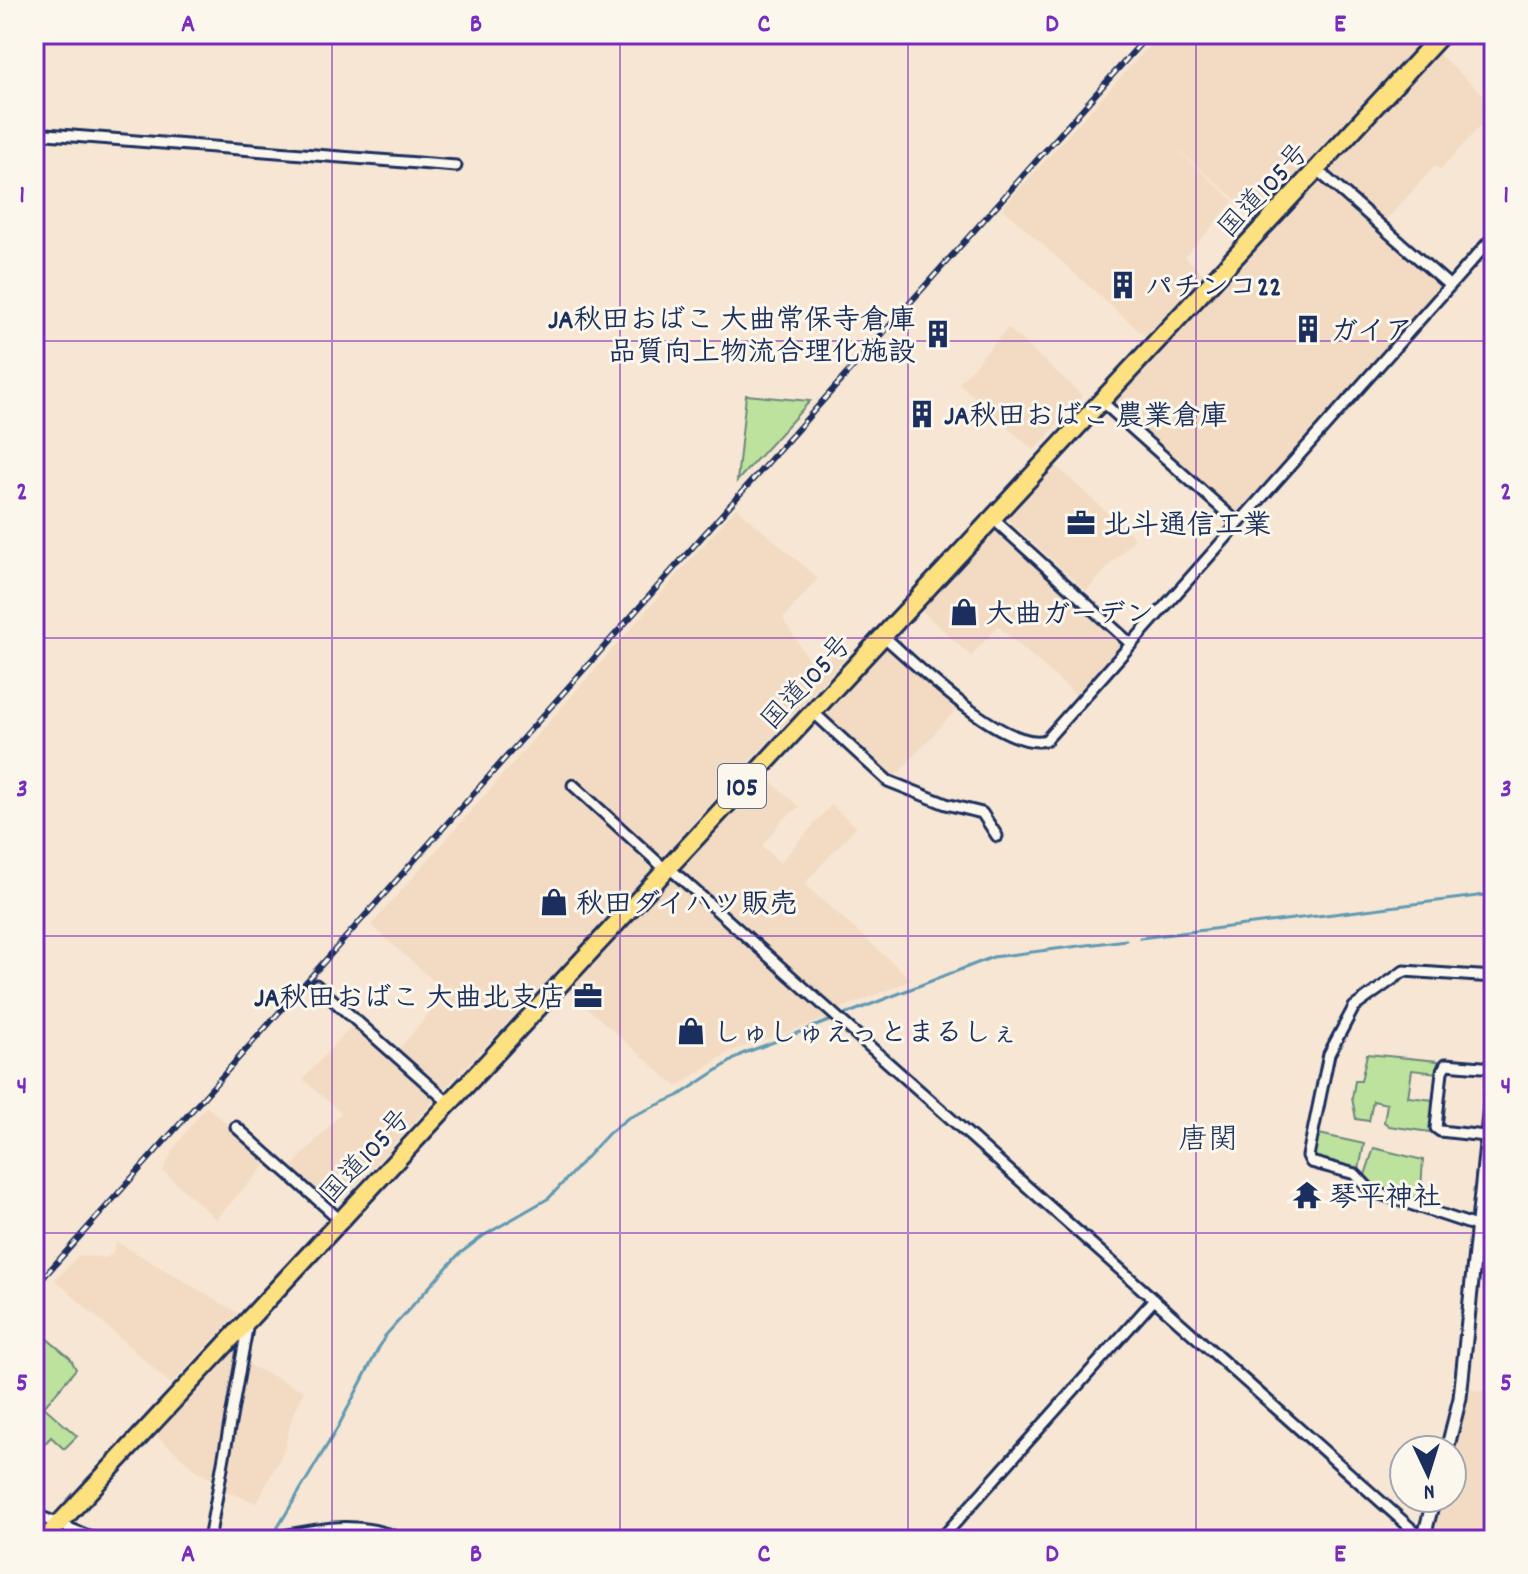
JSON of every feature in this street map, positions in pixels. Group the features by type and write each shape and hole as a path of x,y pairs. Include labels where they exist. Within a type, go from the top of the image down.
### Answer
{"highway":[{"name":"国道105号","path":"44,1540 665,866 1442,34"}],"street":[{"path":"34,133 456,166"},
{"path":"1316,169 1450,286"},
{"path":"882,635 979,719 1036,743 1046,740 1494,236"},
{"path":"1100,400 1237,522"},
{"path":"991,517 1131,644"},
{"path":"812,711 888,781 946,804 982,813 997,836"},
{"path":"573,785 1419,1538 1428,1514"},
{"path":"1479,1227 1371,1191 1355,1174 1311,1162 1308,1156 1329,1054 1354,1007 1404,971 1494,977"},
{"path":"316,985 449,1103"},
{"path":"1451,1434 1460,1398 1490,1137 1494,1067 1446,1064 1442,1071 1436,1128 1490,1137"},
{"path":"236,1127 339,1219"},
{"path":"940,1540 1153,1301"},
{"path":"209,1540 249,1317"},
{"path":"34,1514 98,1540"},
{"path":"263,1540 354,1525 384,1531 403,1540"}],"shaded area":[{"path":"1160,34 1429,34 1258,218 1167,141 1234,201 1185,257 1205,275 1148,339 1002,208"},
{"path":"1433,49 1494,104 1494,111 1440,170 1435,166 1384,222 1325,169"},
{"path":"1320,174 1443,285 1236,515 1112,404"},
{"path":"1008,328 1083,396 1034,451 959,383"},
{"path":"1056,466 1135,538 1086,591 1007,519"},
{"path":"736,508 818,578 783,619 812,665 828,646 843,660 551,978 442,1091 397,1052 446,992 371,925"},
{"path":"995,529 1123,642 1076,695 998,626 971,656 921,610"},
{"path":"889,641 960,705 893,779 821,714"},
{"path":"764,775 799,807 782,820 762,846 780,863 831,805 856,827 804,884 912,980 835,1011 675,871"},
{"path":"670,877 828,1018 729,1052 677,1087 567,990"},
{"path":"354,1023 437,1098 334,1208 289,1170 341,1113 303,1079"},
{"path":"206,1106 269,1161 216,1219 163,1171 174,1148"},
{"path":"117,1242 238,1313 171,1384 55,1280 79,1255 106,1258 112,1254"},
{"path":"243,1336 217,1481 200,1473 153,1433"},
{"path":"247,1364 304,1391 291,1420 285,1448 257,1503 222,1490"},
{"path":"1465,1389 1494,1392 1494,1540 1431,1540 1438,1514 1468,1514 1468,1434 1457,1434"}],"green space":[{"path":"746,395 810,401 737,481"},
{"path":"1367,1054 1438,1061 1437,1073 1412,1070 1408,1097 1433,1100 1430,1132 1389,1126 1384,1122 1387,1104 1373,1101 1369,1121 1356,1119 1352,1098 1355,1081 1361,1081"},
{"path":"1319,1134 1364,1144 1359,1170 1318,1160 1313,1150"},
{"path":"1374,1148 1423,1160 1420,1203 1374,1188 1364,1178"},
{"path":"34,1328 70,1358 76,1369 44,1407 77,1436 64,1449 51,1437 34,1455"}],"waterway":[{"path":"1140,938 1494,894"},
{"path":"841,1016 993,957 1126,940"},
{"path":"275,1532 338,1427 385,1336 458,1255 483,1236 549,1198 609,1133 628,1118 678,1096 742,1054 834,1019"}],"railway":[{"path":"34,1288 1149,34"}],"place":[{"name":"パチンコ22","path":"1123,285"},
{"name":"ガイア","path":"1308,329"},
{"name":"JA秋田おばこ 大曲常保寺倉庫 品質向上物流合理化施設","path":"938,334"},
{"name":"JA秋田おばこ 農業倉庫","path":"922,414"},
{"name":"北斗通信工業","path":"1081,523"},
{"name":"大曲ガーデン","path":"964,612"},
{"name":"秋田ダイハツ販売","path":"554,902"},
{"name":"JA秋田おばこ 大曲北支店","path":"588,996"},
{"name":"しゅしゅえっとまるしぇ","path":"691,1031"},
{"name":"琴平神社","path":"1307,1195"}],"district":[{"name":"唐関","path":"1208,1138"}]}
